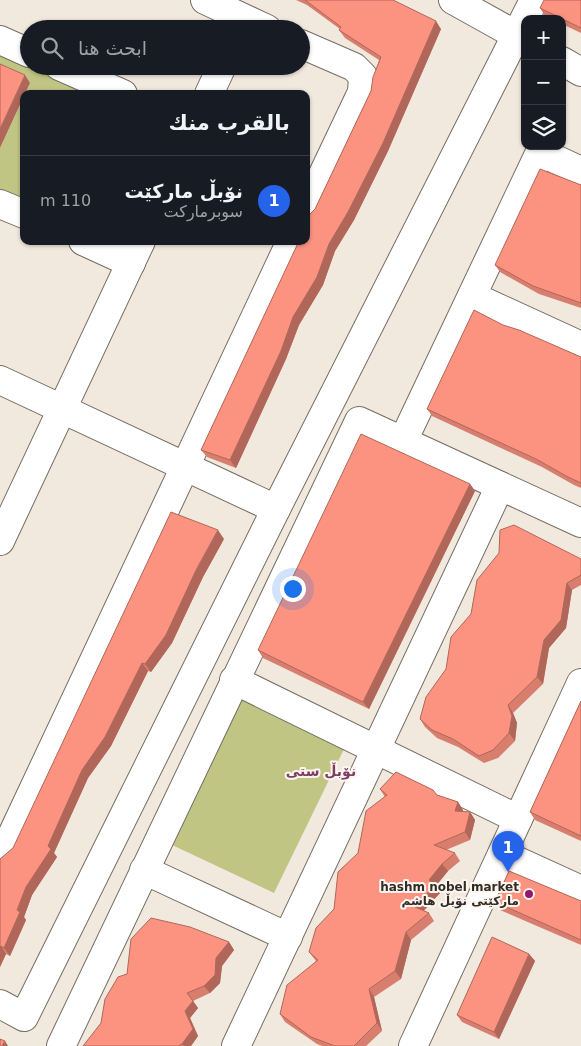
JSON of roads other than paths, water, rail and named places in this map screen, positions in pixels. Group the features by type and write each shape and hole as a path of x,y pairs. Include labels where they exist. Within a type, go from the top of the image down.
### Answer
{"street":[{"path":"205,0 242,20"},
{"path":"453,0 520,37"},
{"path":"0,1004 24,1017 276,509 520,37 534,0"},
{"path":"0,40 20,49"},
{"path":"310,48 354,67 364,76 362,92 310,202"},
{"path":"566,63 581,72"},
{"path":"80,75 114,90"},
{"path":"211,90 218,75"},
{"path":"403,441 540,152 581,171"},
{"path":"0,204 20,212"},
{"path":"2,534 136,252 102,245"},
{"path":"2,853 290,245"},
{"path":"472,296 581,346"},
{"path":"0,380 276,509"},
{"path":"61,1046 234,680 360,421 581,523"},
{"path":"243,1044 288,937 500,486"},
{"path":"234,680 518,819"},
{"path":"413,1046 518,819 579,693"},
{"path":"502,854 581,890"},
{"path":"144,870 288,937"}],"place":[{"name":"نۆبڵ مارکێت","path":"508,872"},
{"name":"hashm nobel market مارکێتی نۆبڵ هاشم","path":"529,894"}],"district":[{"name":"نۆبڵ ستی","path":"321,771"}]}
